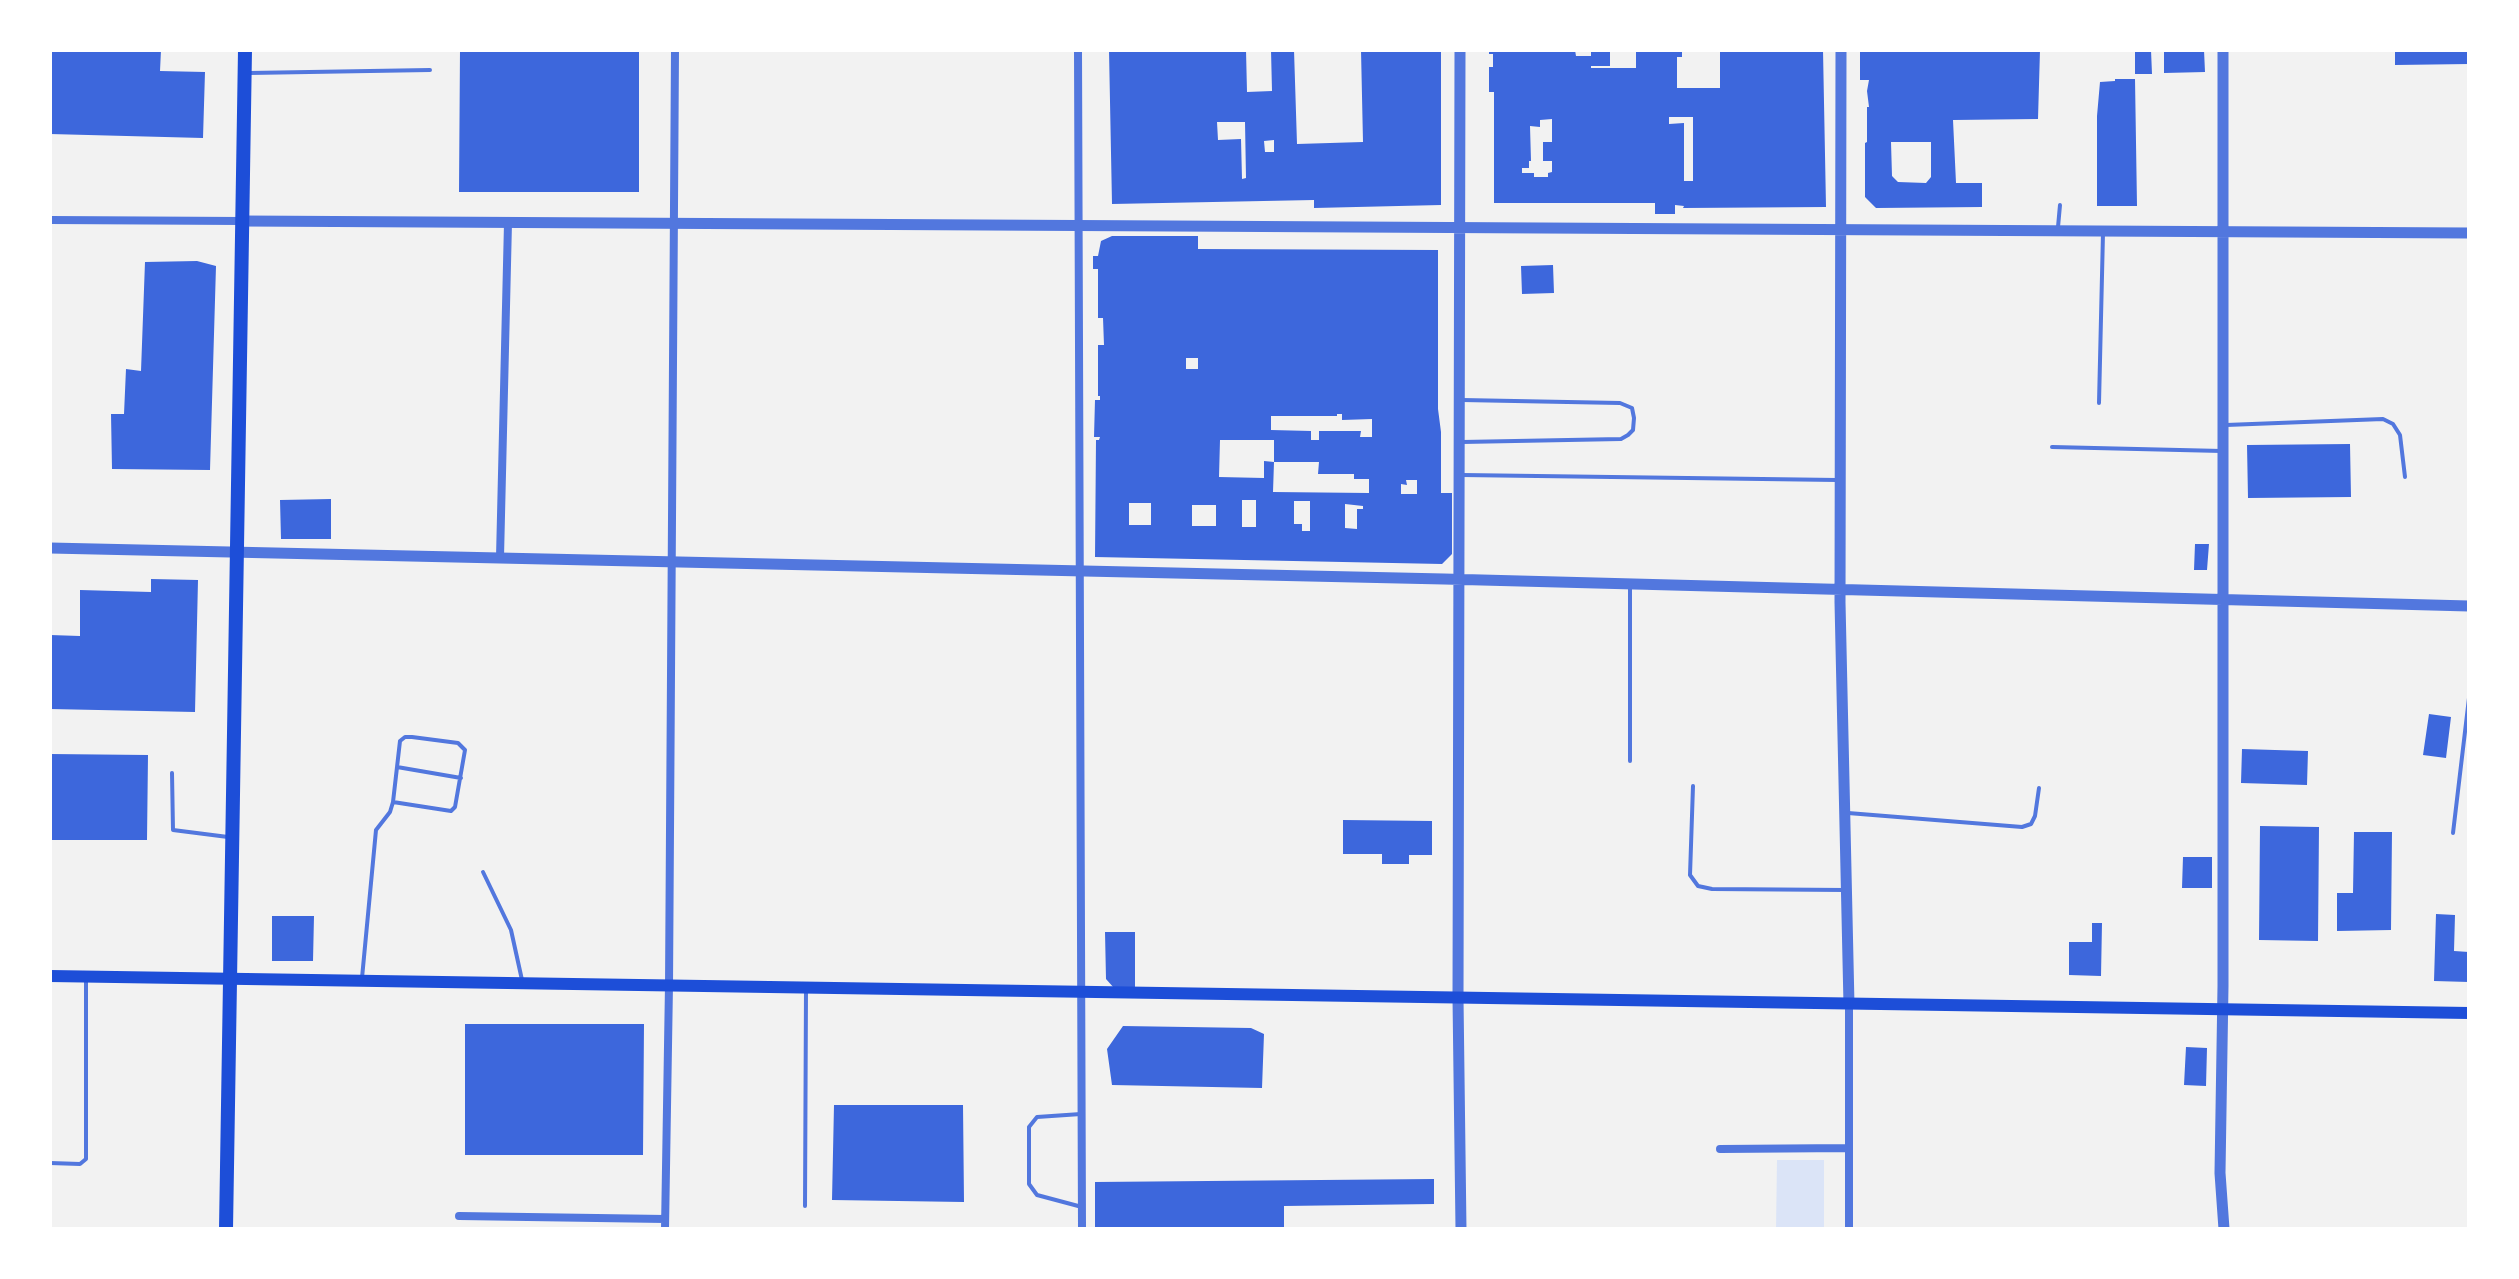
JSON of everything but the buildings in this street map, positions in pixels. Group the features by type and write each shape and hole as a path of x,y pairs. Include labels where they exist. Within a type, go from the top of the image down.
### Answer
{"main road":[{"path":"226,1229 245,50"},
{"path":"50,976 2469,1013"}],"street":[{"path":"665,1229 675,50"},
{"path":"1078,50 1082,1229"},
{"path":"1460,50 1458,998 1461,1229"},
{"path":"1841,50 1840,589 1849,1005 1849,1229"},
{"path":"2223,50 2223,1011 2220,1173 2224,1229"},
{"path":"50,220 2469,233"},
{"path":"500,557 508,223"},
{"path":"50,548 1459,579 2469,606"},
{"path":"1720,1149 1849,1148"},
{"path":"459,1216 665,1219"}],"lane":[{"path":"244,73 430,70"},
{"path":"2058,231 2060,205"},
{"path":"2099,403 2103,231"},
{"path":"1459,400 1620,403 1632,408 1634,418 1633,430 1621,439 1459,442"},
{"path":"2224,425 2383,419 2393,424 2400,435 2405,477"},
{"path":"2052,447 2224,451"},
{"path":"1459,475 1840,480"},
{"path":"1630,584 1630,761"},
{"path":"2453,833 2469,698"},
{"path":"362,980 376,830 390,812 393,802 400,741 405,737 458,743 465,750 455,807 451,811 393,802"},
{"path":"397,767 461,778"},
{"path":"172,773 173,830 231,838"},
{"path":"1693,786 1690,875 1698,886 1712,889 1847,890"},
{"path":"1845,813 2022,827 2031,824 2035,816 2039,788"},
{"path":"483,872 511,930 522,983"},
{"path":"50,1163 80,1164 86,1159 86,976"},
{"path":"805,1206 806,988"},
{"path":"1082,1114 1037,1117 1029,1127 1029,1184 1037,1195 1082,1207"}],"shaded area":[{"path":"1777,1160 1824,1160 1824,1229 1776,1229"}]}
